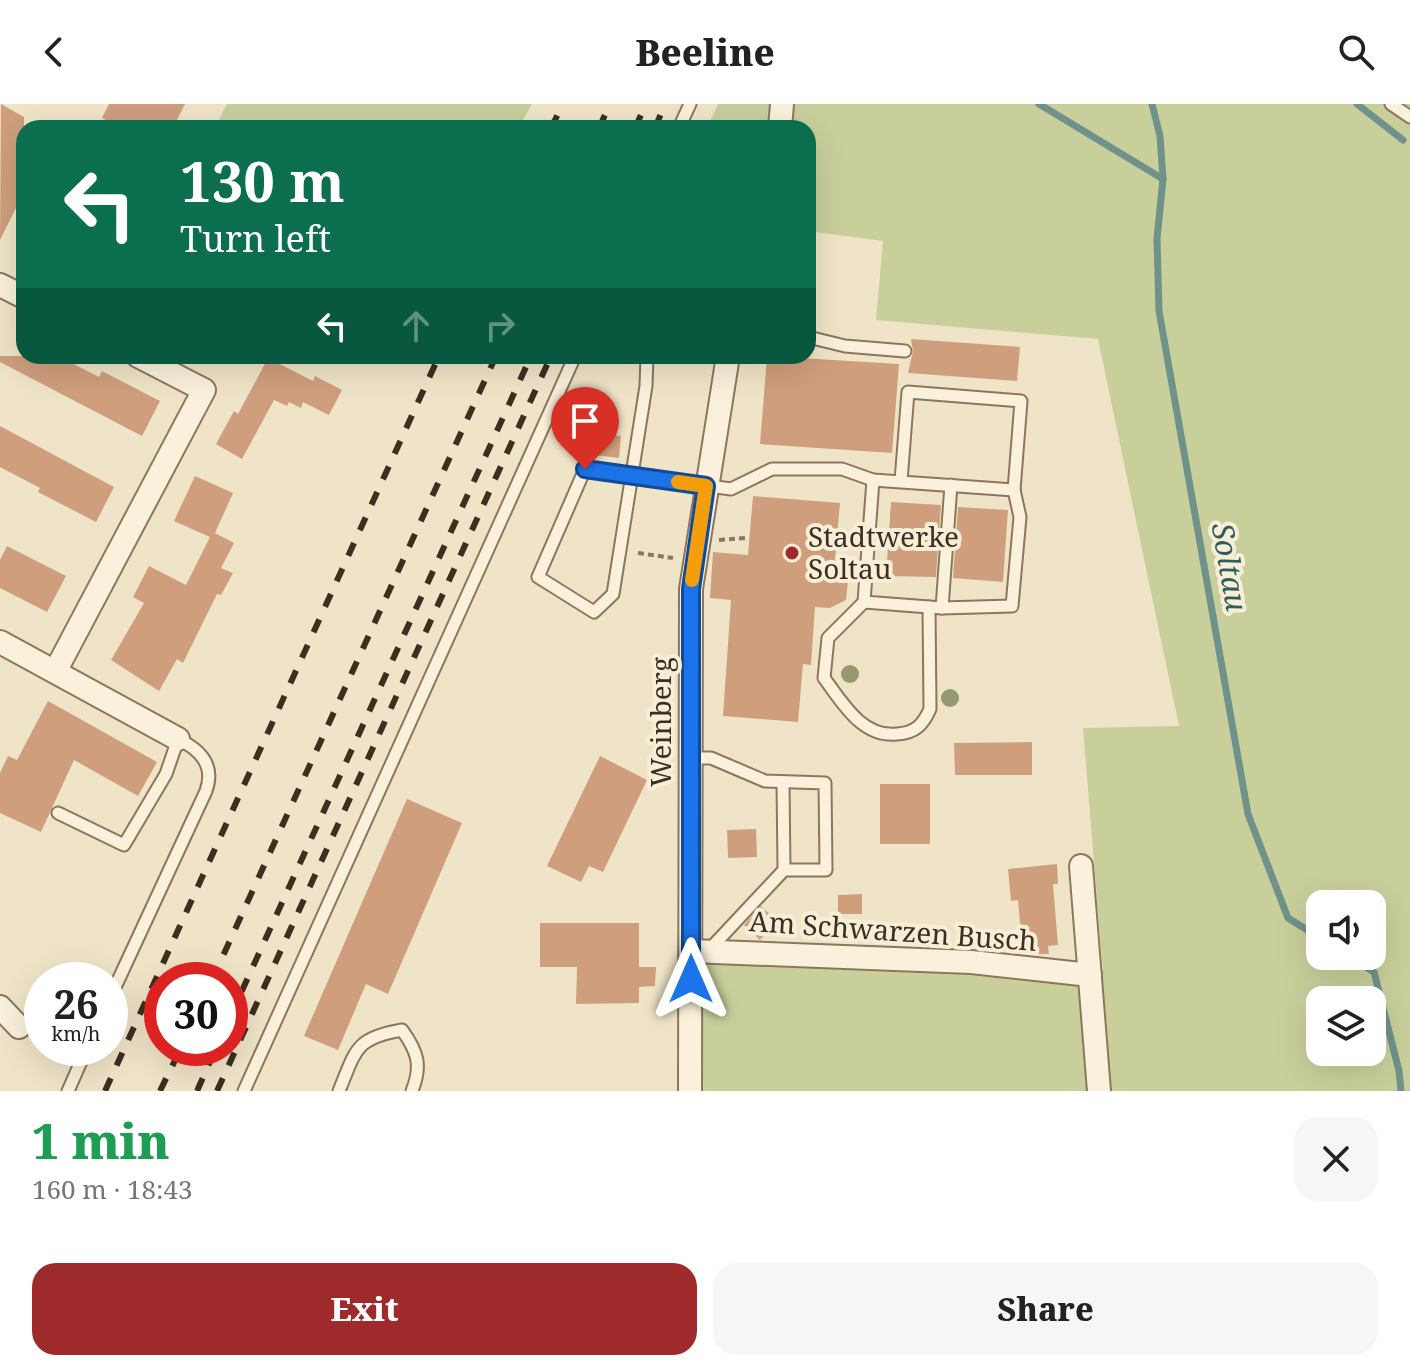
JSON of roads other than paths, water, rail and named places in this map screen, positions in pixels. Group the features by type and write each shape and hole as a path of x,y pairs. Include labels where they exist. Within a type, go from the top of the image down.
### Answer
{"street":[{"path":"56,670 204,390 154,364"},
{"name":"Weinberg","path":"690,1091 700,950 691,758 691,589 727,364"},
{"path":"0,642 178,739"},
{"path":"1081,866 1099,1091"},
{"name":"Am Schwarzen Busch","path":"700,950 971,962 1090,975"},
{"path":"0,1007 19,1027"}],"lane":[{"path":"1391,104 1410,117"},
{"path":"816,339 845,346 905,351"},
{"path":"244,1091 571,364"},
{"path":"646,364 630,476 613,594 594,612 538,577 585,469 630,476 731,489 772,469 842,469 873,480 1014,490"},
{"path":"864,602 936,607 1012,606 1020,517 1014,490 1021,401 908,392 901,481"},
{"path":"873,480 864,602 828,638 824,678 851,714 869,729 889,735 909,733 924,724 930,709 936,607 951,485"},
{"path":"58,813 124,845 166,774 178,739 191,746 209,764 211,779 127,962"},
{"path":"691,758 711,758 765,781 825,783 826,870 784,870 700,950"},
{"path":"783,782 784,870"},
{"path":"339,1091 353,1056 364,1041 376,1035 402,1030 415,1048 419,1062 419,1075 412,1091"},
{"path":"68,1091 79,1066"}],"waterway":[{"path":"1039,104 1163,179"},
{"name":"Soltau","path":"1152,104 1160,136 1163,179 1157,239 1159,311 1248,814 1288,918 1306,929"},
{"path":"1357,104 1403,140"},
{"name":"Soltau","path":"1371,970 1374,972 1399,1071 1401,1091"}],"railway":[{"path":"555,120 563,104"},
{"path":"603,120 610,104"},
{"path":"639,120 646,104"},
{"path":"658,120 665,104"},
{"path":"105,1091 435,364"},
{"path":"220,962 492,364"},
{"path":"248,977 527,364"},
{"path":"217,1091 547,364"},
{"path":"160,1091 172,1066"},
{"path":"197,1091 208,1066"}],"place":[{"name":"Stadtwerke Soltau","path":"792,553"}]}
